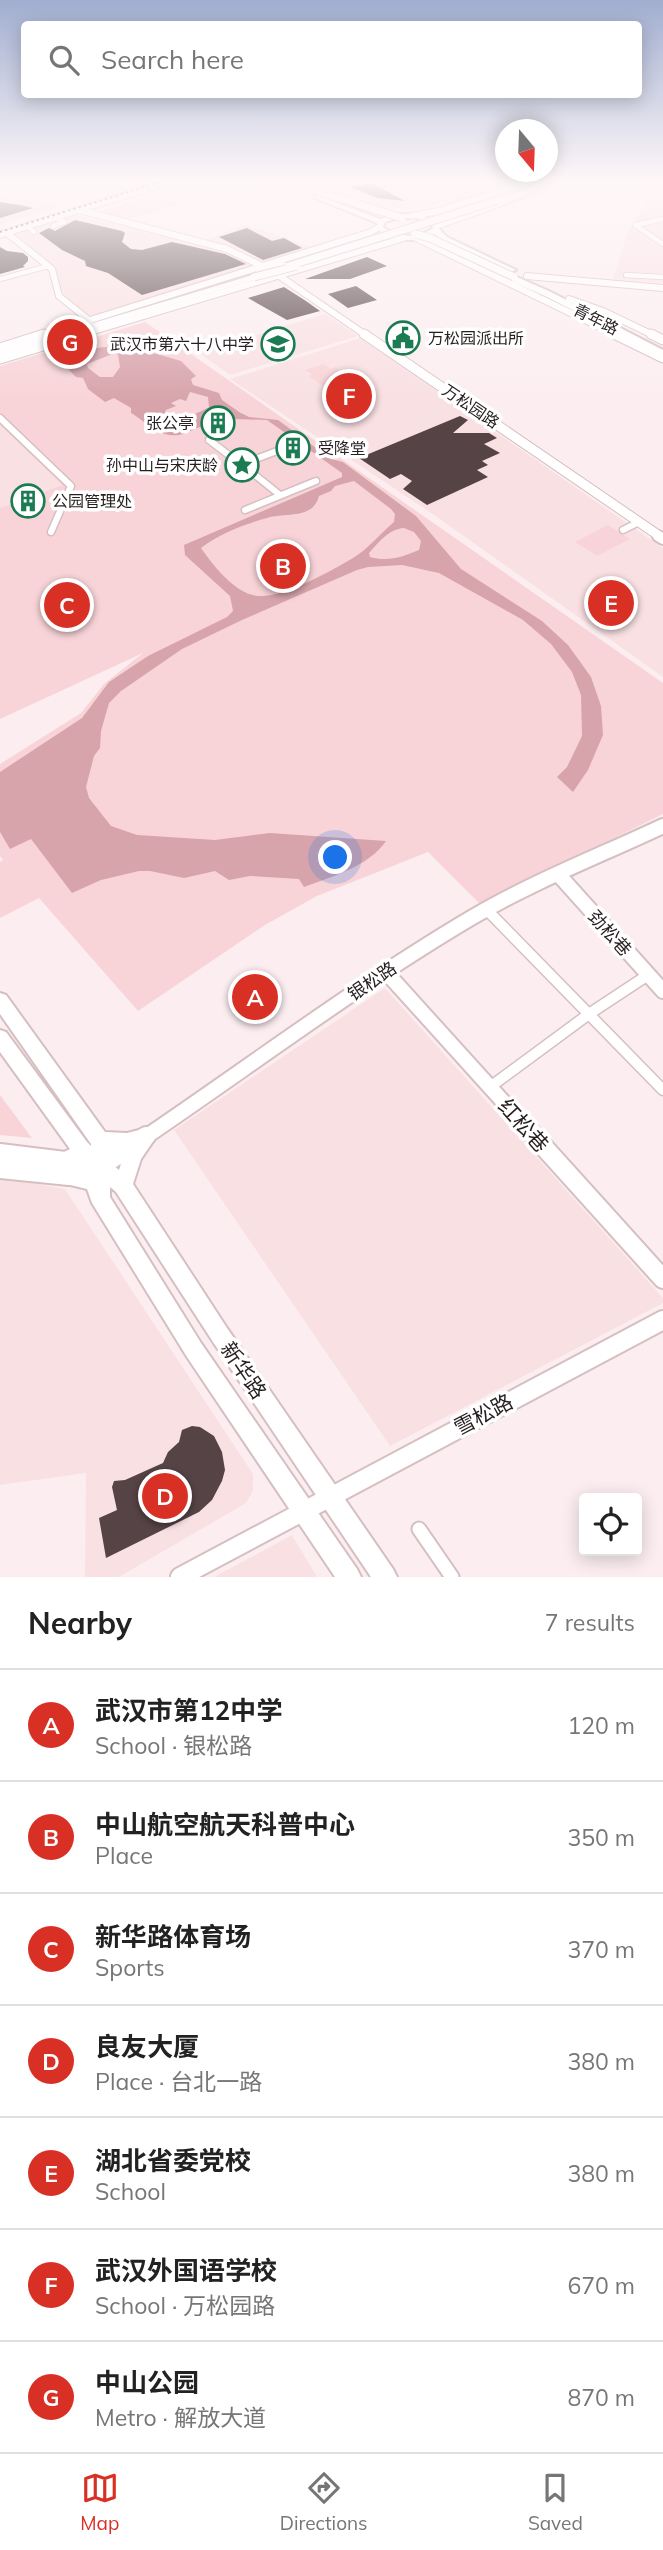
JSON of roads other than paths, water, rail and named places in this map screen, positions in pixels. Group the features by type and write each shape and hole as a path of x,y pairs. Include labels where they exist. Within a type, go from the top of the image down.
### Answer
{"main road":[{"path":"31,254 48,266 54,275 59,296 89,320"},
{"path":"236,254 262,266"},
{"path":"0,351 89,320 302,254"},
{"path":"253,276 317,254"},
{"path":"253,276 322,254"},
{"path":"0,351 332,254"},
{"path":"0,351 351,254"},
{"path":"448,254 663,358"},
{"name":"青年路","path":"460,254 663,343"},
{"path":"467,254 566,298 603,311 663,343"},
{"name":"青年路","path":"474,254 548,290 594,318 663,353"},
{"name":"万松园路","path":"278,275 399,361 663,539"},
{"path":"520,276 663,288"},
{"path":"548,290 568,282"},
{"path":"594,318 620,336"},
{"name":"银松路","path":"100,1167 385,971 487,909 663,826"},
{"name":"劲松巷","path":"558,874 663,991"},
{"name":"红松巷","path":"385,971 663,1279"},
{"name":"新华路","path":"0,1000 79,1156"},
{"name":"新华路","path":"0,1038 79,1156 100,1167 123,1185 220,1335 384,1577"},
{"path":"0,1169 79,1156 147,1137"},
{"path":"123,1185 129,1174 131,1155 147,1137"},
{"path":"0,1153 79,1156 100,1167"},
{"path":"79,1156 101,1199"},
{"name":"新华路","path":"100,1167 101,1199 194,1350 349,1577"},
{"name":"雪松路","path":"304,1510 663,1320"},
{"path":"180,1577 304,1510"}],"street":[{"path":"0,279 48,266"},
{"path":"626,275 663,277"},
{"path":"0,418 71,486 51,532"},
{"path":"209,440 234,459 253,460 277,451"},
{"path":"229,470 227,465 234,459"},
{"path":"219,474 229,470 236,473 250,471 255,467 253,460"},
{"path":"250,471 280,495"},
{"path":"245,510 316,481"},
{"path":"623,530 639,522"},
{"path":"487,909 663,1090"},
{"path":"490,1087 589,1014 648,975"},
{"path":"419,1529 452,1577"}],"place":[{"name":"万松园派出所","path":"403,338"},
{"name":"中山公园","path":"70,342"},
{"name":"武汉市第六十八中学","path":"278,344"},
{"name":"武汉外国语学校","path":"349,396"},
{"name":"张公亭","path":"218,423"},
{"name":"受降堂","path":"293,448"},
{"name":"孙中山与宋庆龄","path":"242,465"},
{"name":"公园管理处","path":"28,501"},
{"name":"中山航空航天科普中心","path":"283,566"},
{"name":"湖北省委党校","path":"611,603"},
{"name":"新华路体育场","path":"67,605"},
{"name":"武汉市第12中学","path":"255,997"},
{"name":"良友大厦","path":"165,1496"}]}
